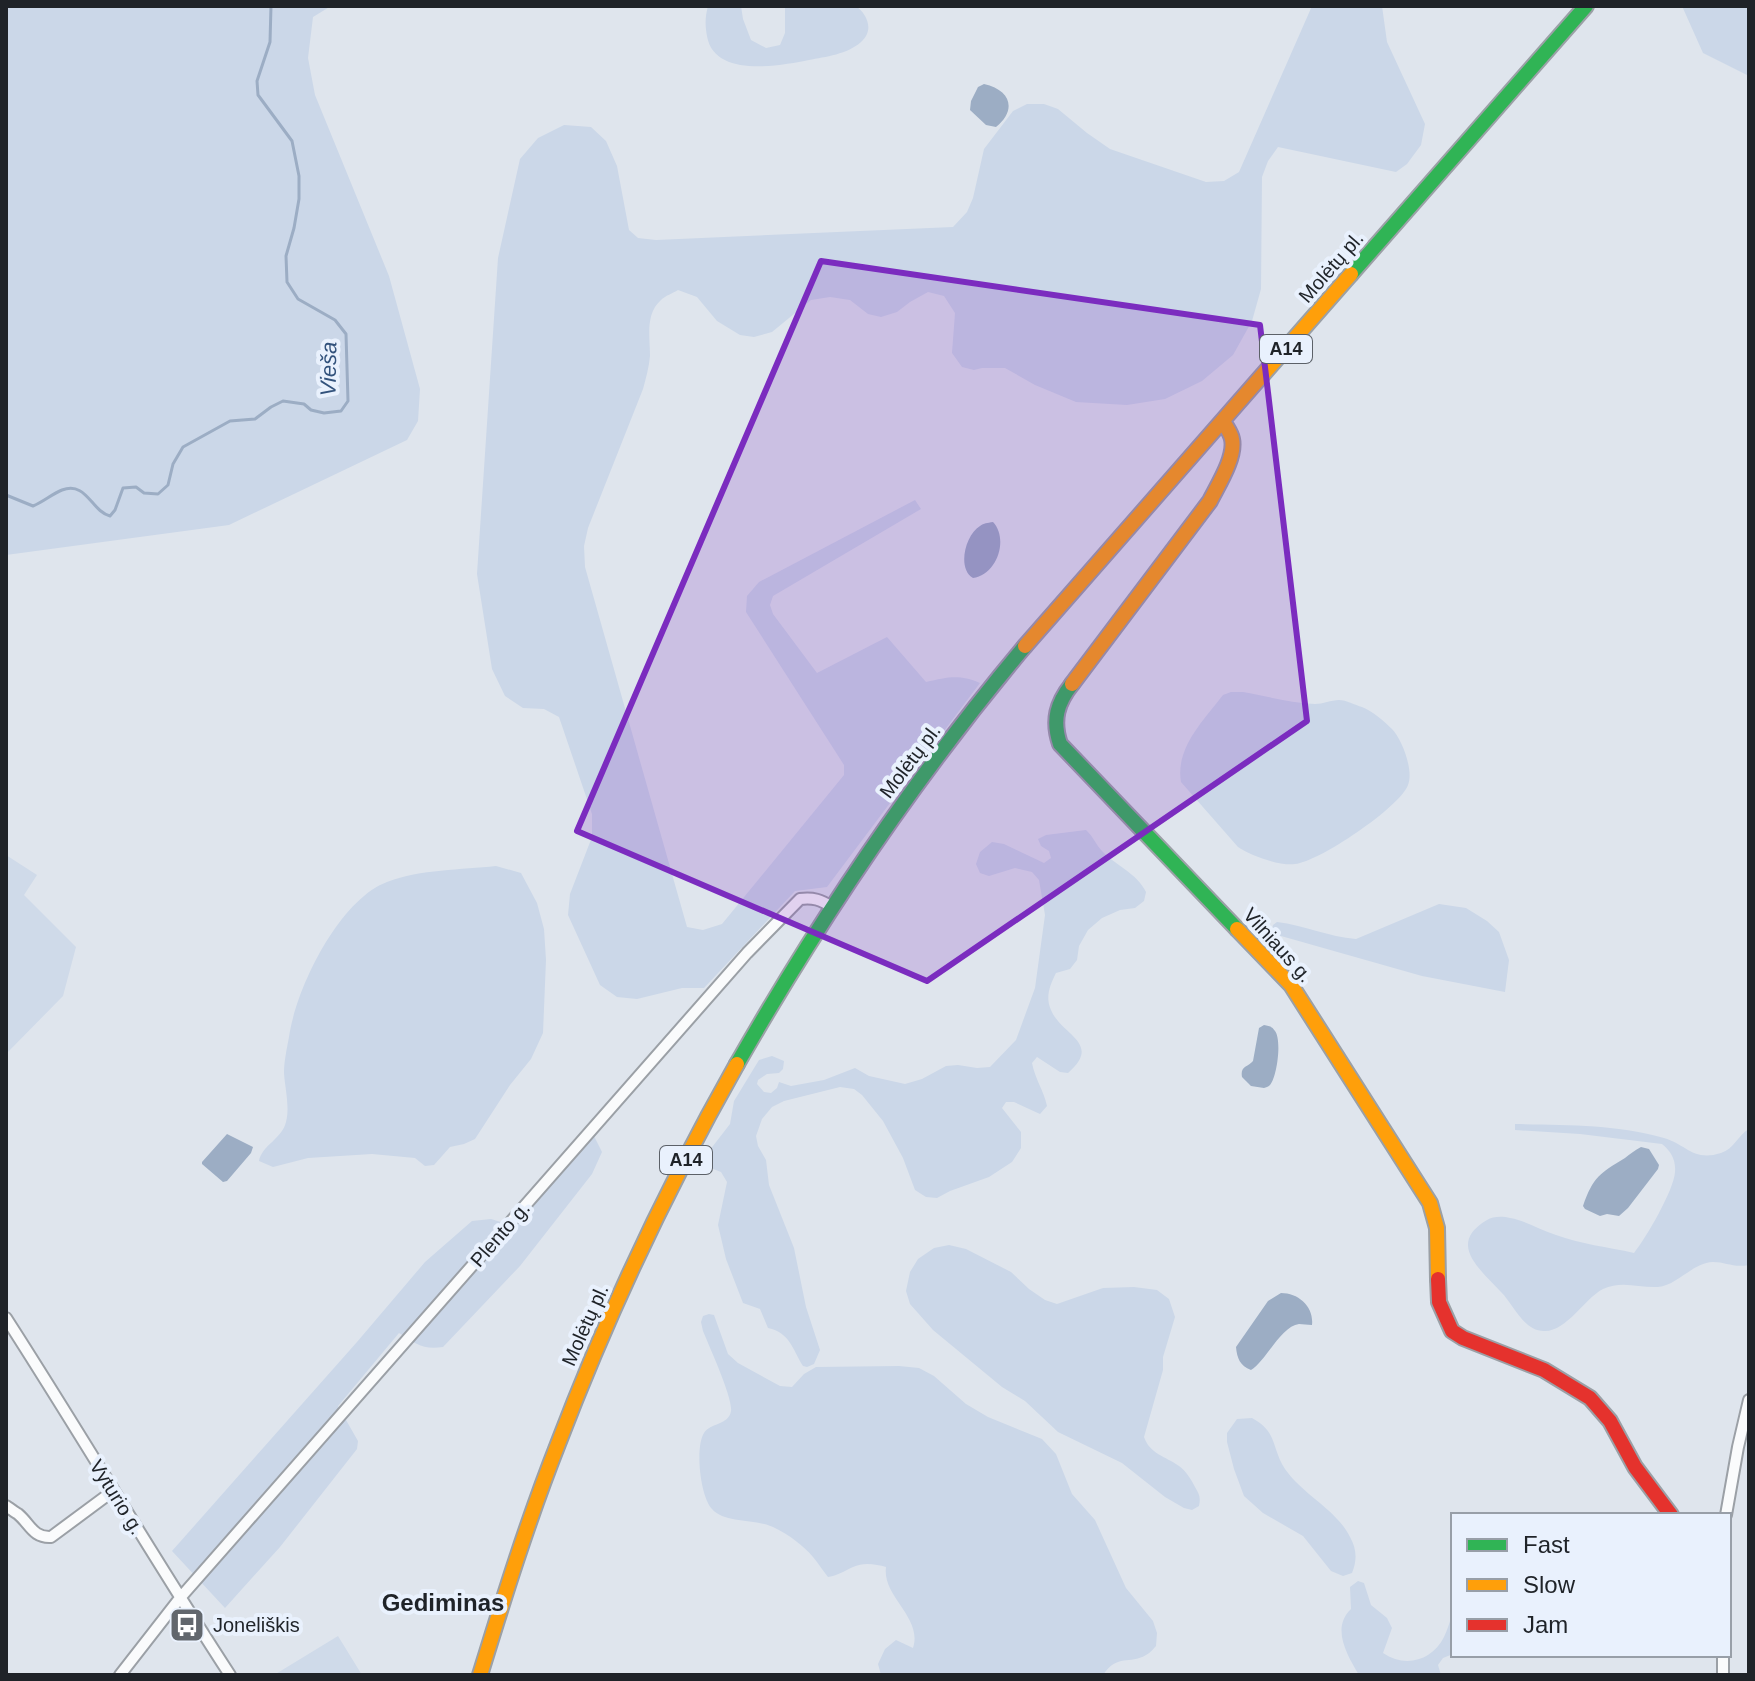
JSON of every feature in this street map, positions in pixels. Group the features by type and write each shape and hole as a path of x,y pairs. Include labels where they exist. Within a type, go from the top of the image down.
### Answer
{"main road":[{"name":"Molėtų pl.","path":"480,1675 520,1546 598,1342 730,1076 832,907 904,801 986,693 1097,561 1586,6"},
{"name":"Vilniaus g.","path":"1223,421 1232,438 1231,451 1210,501 1061,698 1054,719 1060,744 1291,985 1430,1203 1437,1228 1439,1302 1452,1331 1544,1370 1590,1398 1610,1421 1635,1467 1670,1513"}],"street":[{"name":"Plento g.","path":"180,1598 747,953 800,899 811,897 832,907"},
{"name":"Vyturio g.","path":"6,1318 230,1675"},
{"path":"1726,1513 1749,1400"},
{"path":"6,1506 44,1538 51,1537 113,1491"},
{"path":"120,1675 180,1598"}],"highlighted area":[{"path":"821,261 1260,325 1307,721 927,981 577,831"}],"shaded area":[{"path":"6,6 331,6 313,17 308,58 315,95 389,276 420,389 418,421 407,440 229,525 6,555"},
{"path":"708,6 741,6 751,40 766,48 780,45 785,33 785,6 856,6 864,14 868,28 865,38 856,46 822,58 781,65 734,64 712,49 706,28"},
{"path":"1312,6 1382,6 1387,42 1425,124 1421,145 1407,164 1396,172 1278,147 1262,177 1261,289 1252,321 1233,355 1202,381 1165,399 1127,405 1076,402 1005,368 974,370 962,367 952,353 955,313 944,296 928,292 897,312 881,317 868,314 850,300 830,297 811,300 772,332 754,337 740,335 717,321 697,297 678,290 656,306 650,319 650,356 644,385 588,528 584,546 585,567 687,927 703,930 722,924 844,775 844,765 746,612 747,596 759,582 915,500 921,509 773,596 770,605 773,614 817,673 887,637 926,682 953,677 980,683 827,887 795,891 704,988 682,988 637,999 617,997 600,985 568,915 570,894 592,837 592,814 559,717 544,709 523,708 505,696 492,669 477,574 498,258 520,159 538,138 564,125 591,127 606,141 617,166 629,230 638,238 656,240 953,227 967,212 973,198 984,149 1013,111 1027,104 1044,104 1058,109 1110,149 1206,182 1224,181 1239,172"},
{"path":"1682,6 1749,6 1749,76 1703,53"},
{"path":"984,84 1000,91 1008,101 1007,114 996,127 986,125 970,110 978,87"},
{"path":"993,522 1000,538 998,555 988,570 973,578 965,567 967,544 975,530"},
{"path":"1231,692 1318,704 1342,700 1366,709 1389,726 1400,740 1408,764 1408,785 1402,795 1375,819 1339,844 1306,861 1295,864 1266,860 1238,847 1181,782 1180,770 1193,735 1223,695"},
{"path":"1086,830 1102,851 1142,885 1146,892 1144,901 1135,908 1120,910 1102,918 1088,930 1079,946 1077,960 1070,969 1056,973 1049,991 1049,1005 1056,1019 1081,1046 1082,1054 1068,1073 1060,1072 1037,1057 1032,1063 1047,1106 1040,1114 1014,1102 1006,1102 1002,1108 1021,1132 1021,1148 1012,1162 989,1177 937,1198 926,1197 915,1190 903,1158 883,1121 854,1089 840,1087 784,1101 772,1107 762,1119 756,1136 758,1146 766,1160 769,1185 794,1248 806,1307 820,1350 814,1364 803,1366 786,1337 768,1328 760,1309 743,1303 726,1259 718,1225 727,1182 721,1172 703,1165 706,1155 730,1124 734,1101 759,1060 772,1056 784,1061 783,1069 779,1073 767,1074 757,1084 764,1092 771,1093 779,1082 791,1086 824,1080 855,1068 869,1076 905,1084 946,1066 990,1067 1016,1040 1035,988 1045,915 1039,880 1032,872 1015,868 989,876 980,873 976,864 980,852 992,842 1004,844 1044,863 1051,858 1038,839 1046,835"},
{"path":"6,855 37,875 24,895 76,947 63,996 6,1054"},
{"path":"496,866 521,873 537,903 544,929 546,960 543,1033 531,1059 475,1139 450,1147 434,1165 425,1166 415,1158 372,1154 308,1158 273,1167 259,1161 286,1122 284,1068 293,1017 301,995 323,948 352,907 369,892 400,878 427,872"},
{"path":"1439,904 1466,908 1499,932 1509,960 1505,992 1422,976 1274,934 1272,930 1277,922 1356,939"},
{"path":"1264,1025 1275,1031 1278,1050 1273,1081 1264,1088 1251,1086 1242,1073 1253,1061 1259,1028"},
{"path":"1515,1124 1628,1130 1664,1138 1703,1155 1725,1151 1749,1129 1749,1265 1705,1263 1658,1287 1610,1286 1596,1294 1561,1326 1545,1331 1531,1327 1471,1257 1469,1238 1475,1229 1489,1219 1507,1217 1565,1238 1634,1253 1665,1202 1675,1168 1672,1156 1662,1144 1515,1130"},
{"path":"227,1134 253,1147 223,1182 202,1162"},
{"path":"594,1136 602,1152 592,1174 520,1266 443,1347 420,1345 399,1333 338,1406 358,1441 357,1449 280,1547 225,1608 172,1551 425,1262 472,1221 491,1219 514,1226"},
{"path":"1641,1147 1649,1149 1659,1165 1628,1208 1619,1216 1600,1216 1585,1209 1583,1206 1590,1188 1598,1177"},
{"path":"949,1245 966,1249 1011,1272 1029,1289 1057,1304 1103,1288 1157,1290 1169,1299 1175,1317 1144,1437 1154,1451 1186,1473 1199,1494 1199,1506 1192,1510 1184,1508 1122,1463 1058,1432 1025,1401 1002,1387 933,1330 910,1304 906,1291 910,1272 918,1259 934,1248"},
{"path":"1281,1293 1294,1295 1304,1302 1311,1312 1312,1325 1292,1326 1251,1370 1240,1361 1236,1347 1268,1301"},
{"path":"714,1315 728,1354 738,1363 780,1386 792,1387 816,1367 919,1368 988,1417 1042,1439 1056,1454 1072,1494 1095,1520 1126,1588 1153,1621 1157,1633 1156,1646 1140,1658 1114,1664 1103,1675 881,1675 878,1664 885,1649 896,1640 913,1648 915,1637 908,1617 890,1588 886,1567 861,1564 828,1577 800,1544 785,1534 767,1525 725,1517 708,1503 700,1471 701,1440 707,1430 727,1419 731,1411 725,1384 703,1331 703,1316"},
{"path":"1252,1418 1270,1434 1292,1478 1344,1527 1355,1550 1352,1573 1343,1576 1331,1571 1303,1536 1263,1513 1244,1496 1234,1469 1227,1433 1237,1419"},
{"path":"1358,1581 1364,1583 1371,1605 1387,1618 1392,1628 1383,1653 1391,1658 1409,1661 1425,1657 1439,1645 1451,1618 1451,1655 1443,1658 1438,1665 1441,1675 1359,1675 1346,1650 1342,1633 1345,1616 1351,1609 1350,1587"},
{"path":"338,1636 362,1675 274,1675"}],"waterway":[{"name":"Vieša","path":"6,495 33,506 70,488 83,493 98,509 110,516 123,488 136,487 144,493 158,494 168,485 173,464 183,447 230,421 255,419 283,401 304,404 311,410 324,413 341,411 348,401 346,334 335,320 298,299 287,282 286,256 299,199 299,176 292,141 258,95 257,81 270,42 271,6"}],"traffic: fast":[{"path":"1351,274 1586,6"},
{"path":"737,1064 836,901 946,745 1025,646"},
{"path":"1072,684 1057,712 1060,744 1237,929"}],"traffic: slow":[{"path":"1025,646 1351,274"},
{"path":"1072,684 1210,501 1226,471 1233,446 1223,421"},
{"path":"1237,929 1291,985 1430,1203 1437,1228 1438,1279"},
{"path":"480,1675 537,1501 597,1347 663,1203 737,1064"}],"traffic: jam":[{"path":"1438,1279 1439,1302 1452,1331 1544,1370 1590,1398 1610,1421 1635,1467 1670,1513"}],"place":[{"name":"Joneliškis","path":"187,1625"}],"district":[{"name":"Gediminas","path":"443,1603"}]}
